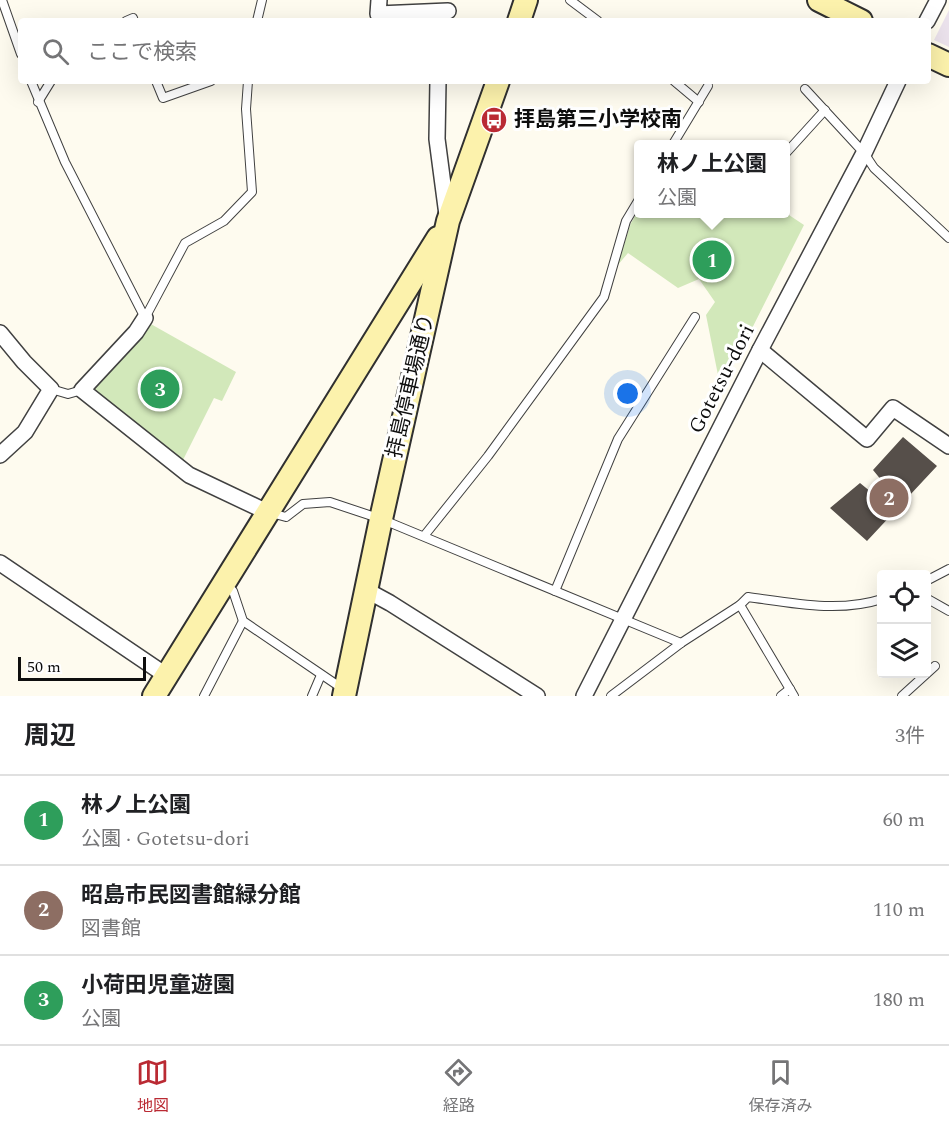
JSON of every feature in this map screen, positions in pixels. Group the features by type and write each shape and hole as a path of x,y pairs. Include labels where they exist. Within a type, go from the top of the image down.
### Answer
{"street":[{"path":"379,0 378,14 449,11"},
{"path":"520,18 526,0"},
{"path":"819,0 855,18"},
{"path":"929,18 938,0"},
{"path":"931,56 949,65"},
{"path":"154,696 448,221 437,139 438,84"},
{"name":"拝島停車場通り","path":"348,694 381,519 448,221 497,84"},
{"name":"Gotetsu-dori","path":"584,696 760,350 864,153 897,84"},
{"path":"146,318 136,332 82,390 189,475 267,512"},
{"path":"0,333 17,355 51,389 25,432 0,455"},
{"path":"760,350 867,439 893,408 949,446"},
{"path":"0,563 167,675"},
{"path":"366,590 537,696"}],"lane":[{"path":"2,0 18,45"},
{"path":"258,18 262,0"},
{"path":"570,0 594,18"},
{"path":"32,84 65,162 146,318"},
{"path":"38,102 49,84"},
{"path":"157,84 162,99 203,84"},
{"path":"146,318 185,243 224,221 252,192 246,109 248,84"},
{"path":"678,84 699,102"},
{"path":"675,140 708,86"},
{"path":"805,89 864,153 874,168 949,238"},
{"path":"790,149 825,110"},
{"path":"424,536 488,456 604,297 626,221 634,209"},
{"path":"555,591 618,439 695,317"},
{"path":"51,389 68,394 82,390"},
{"path":"267,512 286,517 303,504 330,502 424,536 681,643"},
{"path":"931,579 949,569"},
{"path":"224,581 233,591 243,621 348,694"},
{"path":"611,696 681,643 748,597 835,607 877,600"},
{"path":"931,600 949,611"},
{"path":"740,604 792,693 781,696"},
{"path":"204,696 243,621"},
{"path":"902,696 935,666"},
{"path":"312,696 321,675"}],"shaded area":[{"path":"949,10 949,47 934,40"}],"green space":[{"path":"790,216 804,225 721,390 706,315 715,302 699,279 678,288 628,253 617,266 634,218 790,218"},
{"path":"149,323 236,372 222,401 214,398 183,460 92,395 94,383"}],"building":[{"path":"903,437 937,466 867,541 830,508 860,483 871,492 882,481 873,470"}],"place":[{"name":"拝島第三小学校南","path":"494,120"},
{"name":"林ノ上公園","path":"712,260"},
{"name":"小荷田児童遊園","path":"160,389"},
{"name":"昭島市民図書館緑分館","path":"889,498"}]}
